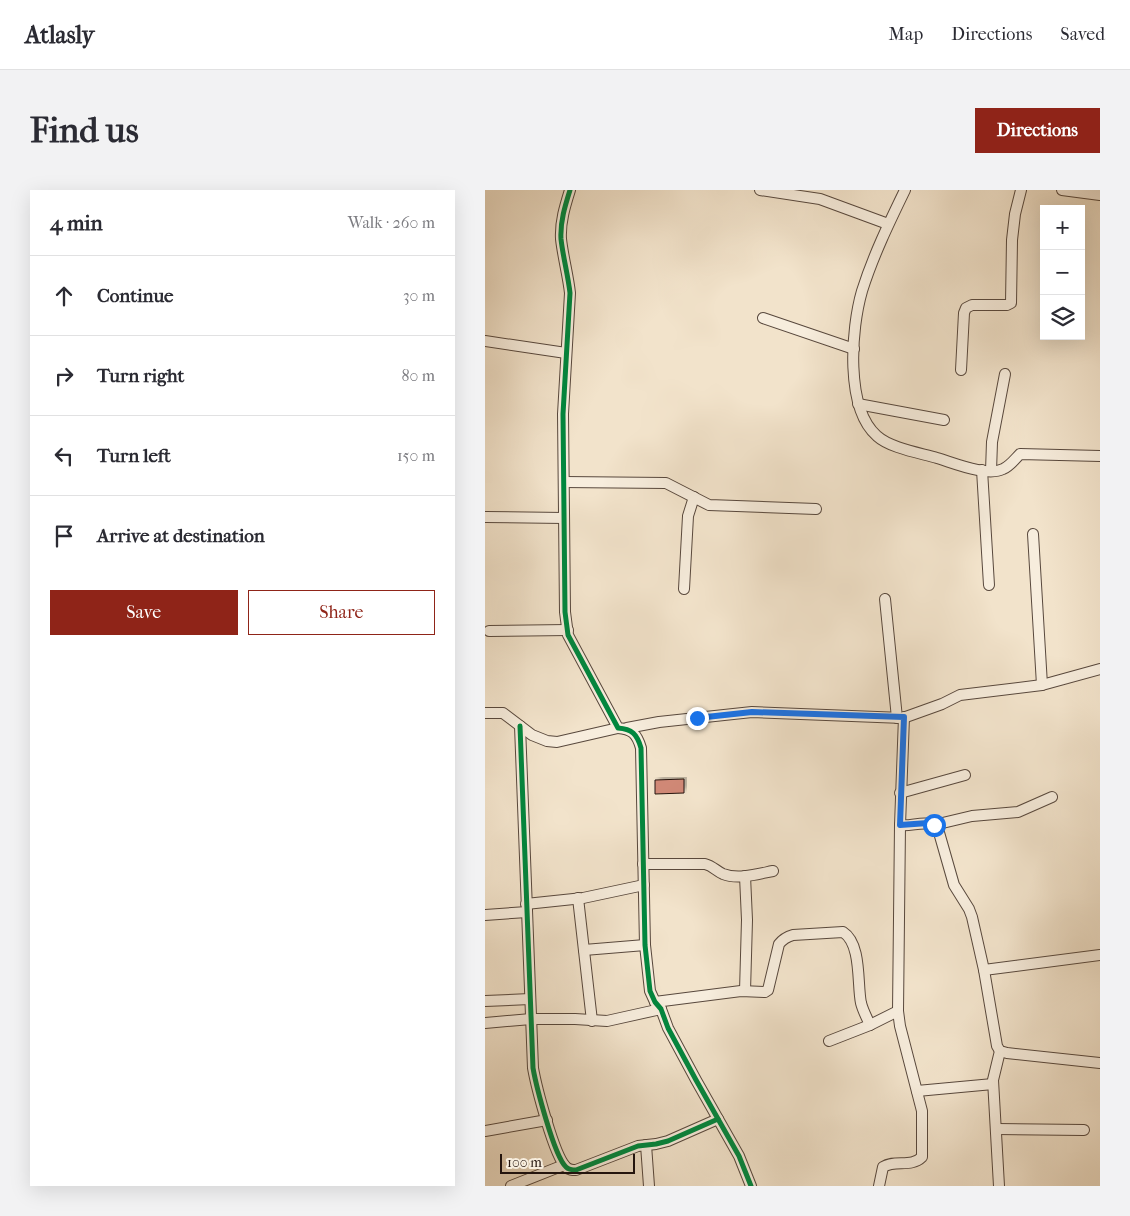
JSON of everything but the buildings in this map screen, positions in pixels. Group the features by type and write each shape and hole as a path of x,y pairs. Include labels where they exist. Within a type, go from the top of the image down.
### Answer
{"street":[{"path":"570,190 562,220 561,239 570,293 563,414 565,612 568,630 569,635 622,728 638,737 641,748 645,945 650,991 668,1028 739,1156 751,1186"},
{"path":"760,190 820,199 888,224"},
{"path":"905,190 888,224 862,293 854,350 855,388 863,419 871,430 879,438 896,446 987,471 1006,468 1020,454 1100,456"},
{"path":"961,370 964,313 966,308 972,305 1007,305 1011,303 1012,240 1015,214 1021,190"},
{"path":"1062,190 1100,195"},
{"path":"763,318 854,350"},
{"path":"485,341 566,353"},
{"path":"989,585 987,471 1005,374"},
{"path":"858,404 944,420"},
{"path":"564,482 666,483 709,505 816,509"},
{"path":"684,589 688,516 694,497"},
{"path":"485,517 564,518"},
{"path":"1033,534 1042,685"},
{"path":"879,1186 883,1167 887,1164 913,1163 921,1157 923,1120 898,1011 900,717 885,599"},
{"path":"489,631 568,630"},
{"path":"485,713 503,713 537,738 557,742 659,722 752,712 900,717 942,704 961,695 1042,685 1100,669"},
{"path":"520,726 533,1058 537,1088 564,1166 569,1170 576,1170 632,1148 668,1141 718,1120"},
{"path":"900,793 965,775"},
{"path":"934,825 972,816 1018,812 1052,797"},
{"path":"900,825 928,823 938,829 954,885 973,917 985,970 997,1046 1000,1050 1007,1053 1100,1063"},
{"path":"643,864 705,864 713,866 724,874 745,876 773,871"},
{"path":"745,876 747,920 745,991"},
{"path":"485,915 644,885"},
{"path":"578,898 592,1021"},
{"path":"485,1023 531,1020 615,1020 658,1005 745,991 765,992 768,990 779,944 787,937 843,932 848,936 857,957 861,1006 871,1025"},
{"path":"584,950 645,945"},
{"path":"985,970 1100,955"},
{"path":"485,1001 530,999"},
{"path":"829,1041 871,1025 898,1011"},
{"path":"999,1186 993,1084 994,1071 1000,1050"},
{"path":"917,1092 993,1084"},
{"path":"485,1131 547,1120"},
{"path":"996,1129 1083,1130"},
{"path":"646,1145 649,1186"},
{"path":"511,1186 564,1166"}],"cycle path":[{"path":"570,190 561,226 562,246 570,293 563,414 565,612 568,635 618,728 633,733 638,739 641,748 645,945 650,991 661,1009 668,1028 696,1080 739,1156 751,1186"},
{"path":"520,726 533,1068 546,1120 561,1160 567,1168 576,1170 638,1146 668,1141 718,1119"}],"route":[{"path":"697,718 752,712 904,717 900,825 928,823 934,825"}]}
